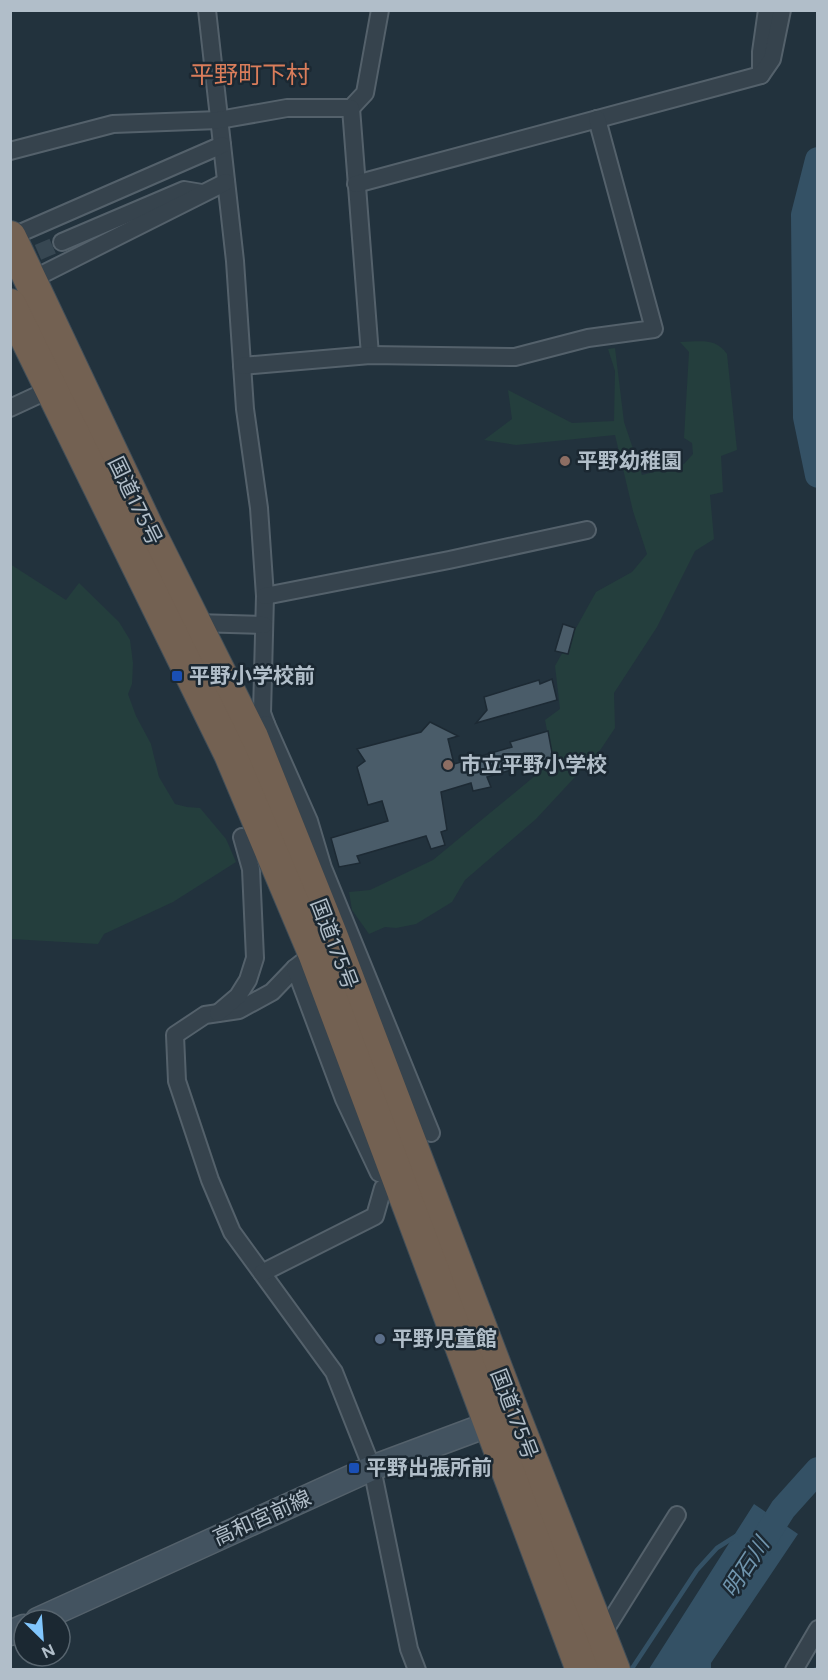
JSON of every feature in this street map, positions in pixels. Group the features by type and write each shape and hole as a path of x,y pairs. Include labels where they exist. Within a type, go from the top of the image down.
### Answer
{"highway":[{"name":"国道175号","path":"11,237 148,529 196,623 259,730 502,1420 594,1661"},
{"name":"国道175号","path":"10,305 230,754 305,960 388,1177 502,1420"}],"street":[{"path":"207,10 235,261 245,409 259,508 265,596 262,713 259,730 309,821 323,868 431,1133"},
{"path":"370,355 351,108 365,93 381,17 380,10"},
{"path":"762,75 761,52 766,10"},
{"path":"356,184 762,75 772,60 782,10"},
{"path":"10,151 113,124 219,120 287,108 351,108"},
{"path":"242,366 370,355 515,357 588,338 654,329 597,119"},
{"path":"11,237 222,145"},
{"path":"31,280 226,183"},
{"path":"62,242 184,190 203,194"},
{"path":"10,408 51,388"},
{"path":"265,596 587,530"},
{"path":"196,623 264,625"},
{"path":"218,1013 238,996 248,980 255,958 251,869 242,837"},
{"path":"305,960 272,992 239,1010 205,1015 176,1035 177,1082 210,1180 232,1232 334,1372 372,1468 409,1649 417,1670"},
{"path":"262,1273 375,1216 388,1177"},
{"name":"高和宮前線","path":"64,1608 372,1468 502,1420"},
{"path":"594,1661 677,1515"},
{"path":"794,1670 818,1629"}],"green space":[{"path":"680,342 712,343 727,354 737,450 721,456 723,492 710,495 714,539 695,551 657,627 614,693 615,728 601,749 536,819 465,880 452,902 416,924 396,928 385,927 369,934 352,910 349,892 370,890 433,860 553,761 545,720 560,709 555,666 596,592 632,572 647,554 633,511 615,435 516,445 484,440 512,419 508,390 572,423 614,421 615,371 608,349 615,348 624,422 642,475 684,464 693,454 692,443 684,438 689,352"},
{"path":"10,564 66,600 79,583 119,622 130,640 133,663 132,684 128,694 136,716 151,744 159,777 175,804 200,808 226,839 236,862 173,902 104,934 98,944 11,939"}],"water":[{"path":"754,1504 798,1534 711,1663 711,1669 649,1669"}],"building":[{"path":"563,624 575,628 568,654 555,651"},
{"path":"552,679 557,700 476,723 487,710 484,697 539,680 540,684"},
{"path":"430,722 458,736 448,739 454,764 512,747 510,742 548,731 553,758 487,777 491,787 473,791 471,783 441,792 447,830 441,832 445,845 431,849 426,836 357,856 360,863 339,867 331,838 388,821 382,801 368,805 357,767 365,761 357,749 421,732"}],"waterway":[{"name":"明石川","path":"818,160 804,215 806,417 818,475"},
{"name":"明石川","path":"758,1549 783,1509 818,1470"},
{"path":"631,1670 697,1570 717,1548 736,1536"}],"tunnel":[{"path":"16,262 62,242"}],"place":[{"name":"平野幼稚園","path":"565,461"},
{"name":"平野小学校前","path":"177,676"},
{"name":"市立平野小学校","path":"448,765"},
{"name":"平野児童館","path":"380,1339"},
{"name":"平野出張所前","path":"354,1468"}],"district":[{"name":"平野町下村","path":"250,75"}]}
